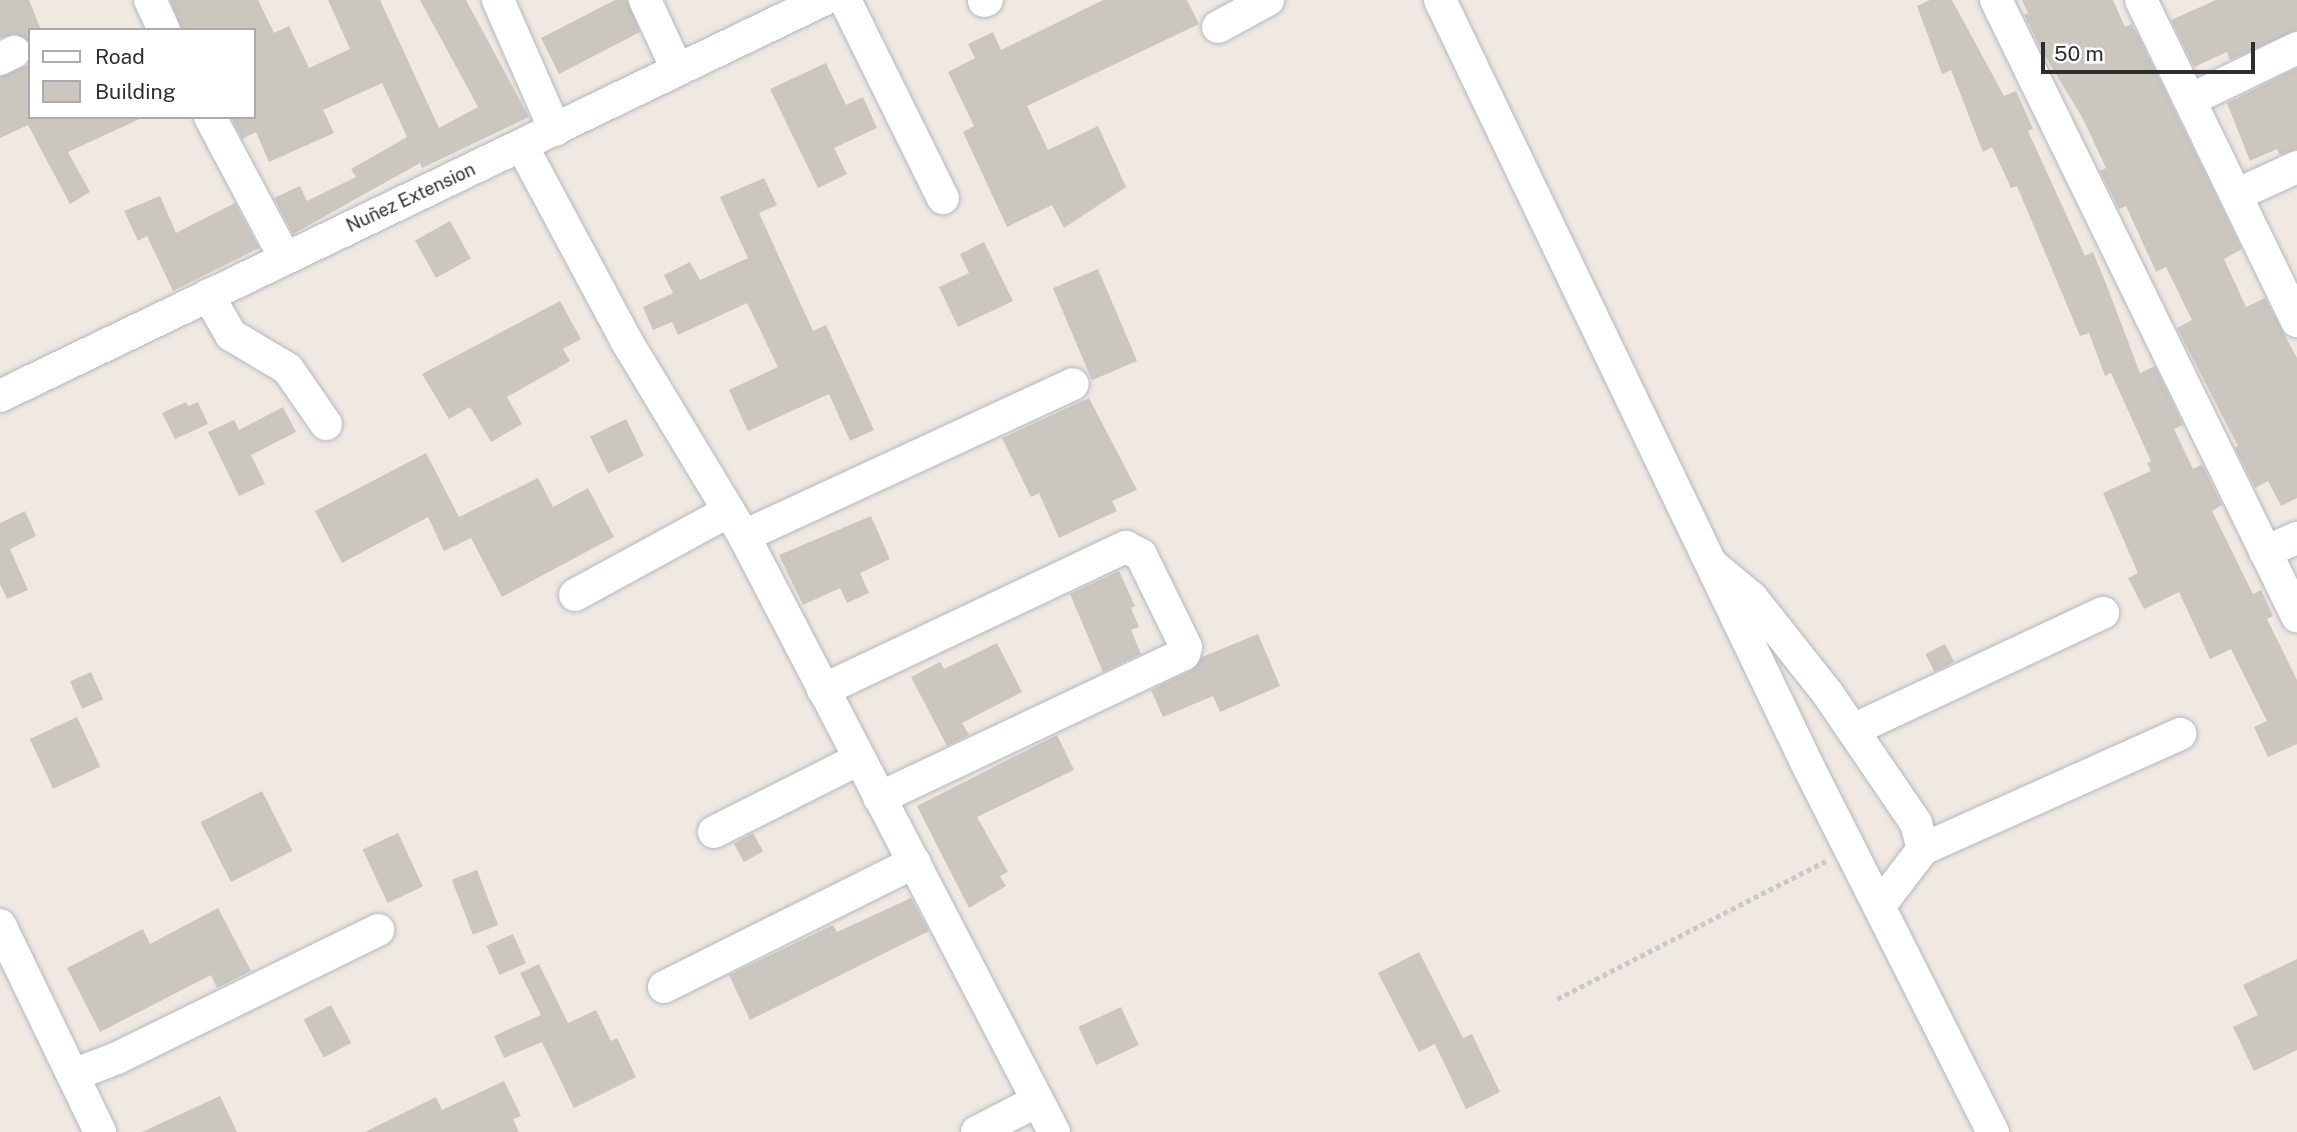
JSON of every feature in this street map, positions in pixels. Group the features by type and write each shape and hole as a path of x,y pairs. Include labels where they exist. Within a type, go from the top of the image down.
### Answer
{"street":[{"path":"150,0 163,28"},
{"path":"498,0 555,130"},
{"path":"645,0 677,69"},
{"name":"Nuñez Extension","path":"0,397 823,0"},
{"path":"845,0 943,198"},
{"path":"1219,27 1268,0"},
{"path":"1440,0 1710,564 1993,1132"},
{"path":"1996,0 2297,616"},
{"path":"2141,0 2297,321"},
{"path":"2190,100 2297,48"},
{"path":"211,119 285,258"},
{"path":"522,146 627,342 737,524 1054,1132"},
{"path":"2236,195 2297,167"},
{"path":"208,295 230,335 288,369 326,424"},
{"path":"575,595 737,524 1073,384"},
{"path":"2265,552 2297,538"},
{"path":"823,690 1126,547 1142,555 1186,648 1184,654 879,798"},
{"path":"1710,564 1752,598 1855,729 1916,823 1923,849"},
{"path":"1855,729 2103,612"},
{"path":"1881,904 1923,849 2180,734"},
{"path":"714,832 859,759"},
{"path":"664,987 915,862"},
{"path":"0,925 100,1132"},
{"path":"73,1075 117,1058 378,930"},
{"path":"977,1132 1037,1101"}],"path":[{"path":"1557,999 1852,848"}],"building":[{"path":"0,0 29,0 40,28 28,28 28,41 16,34 0,38"},
{"path":"170,0 258,0 274,33 289,26 309,68 350,49 328,0 380,0 439,128 478,107 420,0 466,0 529,117 422,168 420,163 293,234 274,198 300,186 307,201 356,177 351,169 407,137 382,83 323,110 334,133 269,162 256,132 242,139 232,119 256,119 256,28 181,28"},
{"path":"615,0 627,0 640,32 559,74 541,38"},
{"path":"1103,0 1187,0 1199,24 1027,106 1048,150 1098,126 1126,187 1064,228 1052,205 1007,227 963,132 974,126 948,72 975,58 968,44 993,32 1001,50"},
{"path":"1930,0 1952,0 2004,96 2016,91 2033,129 2028,131 2085,256 2093,252 2140,373 2155,366 2183,425 2174,429 2193,469 2202,464 2222,505 2212,511 2253,594 2261,590 2273,616 2267,619 2297,680 2297,744 2268,757 2254,727 2267,721 2231,649 2210,659 2179,592 2144,609 2128,578 2138,573 2103,493 2151,471 2147,463 2151,461 2111,373 2105,376 2089,333 2080,336 2017,186 2011,188 1992,147 1983,152 1951,70 1942,74 1917,6"},
{"path":"2022,0 2113,0 2125,27 2131,24 2138,35 2242,249 2224,259 2246,307 2265,298 2297,358 2297,498 2281,506 2268,481 2255,488 2235,448 2238,446 2177,328 2192,320 2166,267 2156,272 2126,206 2119,209 2100,171 2106,168 2083,119 2042,51 2024,15 2028,13"},
{"path":"2216,0 2297,0 2297,30 2230,60 2227,52 2194,67 2171,20"},
{"path":"826,63 846,105 863,97 877,128 834,148 847,174 818,188 770,89"},
{"path":"28,65 28,119 140,119 68,152 90,192 70,204 28,125 0,138 0,77"},
{"path":"2297,68 2297,149 2280,155 2277,149 2250,161 2227,103"},
{"path":"764,178 777,205 759,213 813,331 826,325 874,430 850,441 829,394 748,431 729,390 778,367 747,303 678,335 672,322 653,330 643,307 673,293 664,275 690,262 700,280 748,258 720,197"},
{"path":"160,196 176,233 235,203 259,248 173,291 147,236 138,241 124,211"},
{"path":"450,221 471,259 436,278 415,240"},
{"path":"984,242 1013,301 958,327 939,287 969,273 960,254"},
{"path":"1098,269 1137,361 1092,380 1053,288"},
{"path":"560,301 581,339 563,349 570,361 507,397 522,424 491,442 470,407 449,419 422,374"},
{"path":"1089,398 1137,490 1112,501 1117,511 1059,538 1039,493 1031,497 1002,438"},
{"path":"186,402 188,406 198,402 208,424 175,439 162,413"},
{"path":"283,407 296,432 251,455 265,484 239,496 208,432 234,420 239,430"},
{"path":"626,419 644,456 608,473 590,437"},
{"path":"426,453 459,517 538,478 553,507 588,488 614,537 502,597 471,538 444,551 428,517 342,563 315,511"},
{"path":"25,511 36,536 10,549 28,590 7,599 0,584 0,523"},
{"path":"871,516 890,559 860,573 869,593 847,603 840,588 803,605 779,555"},
{"path":"1119,571 1135,606 1131,608 1139,627 1131,630 1141,654 1103,672 1070,594"},
{"path":"1258,634 1280,686 1220,712 1213,696 1163,717 1151,690 1192,670 1202,657"},
{"path":"997,643 1022,692 962,723 969,735 947,746 911,677 940,662 944,669"},
{"path":"1945,644 1954,662 1934,672 1925,654"},
{"path":"91,672 103,699 82,709 70,681"},
{"path":"77,717 100,767 53,789 30,739"},
{"path":"1057,735 1074,770 977,817 1008,872 1000,876 1006,886 969,908 917,806"},
{"path":"262,791 292,851 231,882 201,822"},
{"path":"398,833 423,886 388,903 363,849"},
{"path":"753,833 763,851 744,862 734,844"},
{"path":"477,870 498,925 473,935 452,880"},
{"path":"911,898 929,931 750,1020 729,975 833,925 837,932"},
{"path":"218,908 251,971 217,988 211,975 100,1032 67,968 143,929 150,944"},
{"path":"513,934 526,963 500,975 487,946"},
{"path":"1419,952 1463,1038 1472,1034 1500,1092 1466,1109 1435,1044 1419,1052 1378,973"},
{"path":"2297,959 2297,1050 2254,1071 2233,1027 2258,1015 2243,985"},
{"path":"539,964 568,1023 596,1010 611,1041 617,1038 636,1077 574,1108 542,1042 504,1058 494,1036 541,1015 520,973"},
{"path":"331,1005 351,1043 324,1058 304,1020"},
{"path":"1121,1007 1139,1045 1096,1065 1078,1027"},
{"path":"504,1081 521,1116 513,1119 519,1132 365,1132 436,1097 442,1110"},
{"path":"220,1096 237,1132 142,1132"}]}
